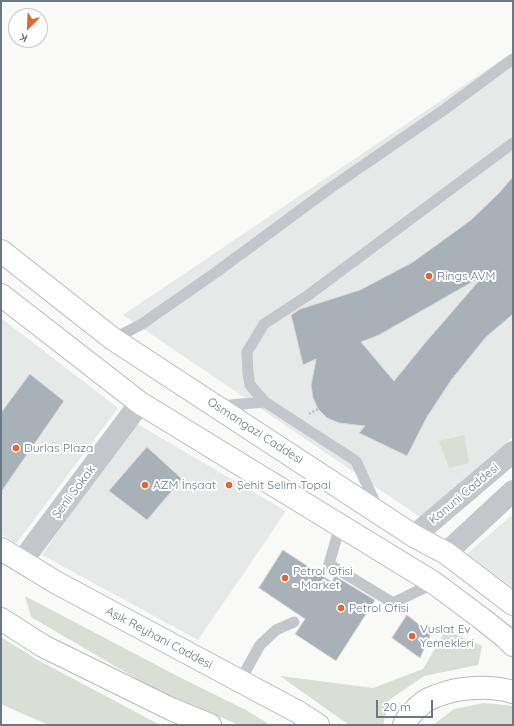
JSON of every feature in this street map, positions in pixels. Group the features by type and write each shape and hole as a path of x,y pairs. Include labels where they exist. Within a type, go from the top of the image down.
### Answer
{"main road":[{"name":"Osmangazi Caddesi","path":"1,251 114,339 414,536 446,553 513,604"},
{"path":"1,295 140,403 434,583 481,618 513,645"},
{"path":"411,569 414,536"},
{"name":"Aşık Reyhani Caddesi","path":"1,549 57,583 298,712 318,725"},
{"path":"411,569 446,553"},
{"path":"1,619 43,646 171,709 210,725"},
{"path":"404,725 406,720 420,705 434,696 450,691 459,689 484,688 513,692"}],"street":[{"name":"Şenli Sokak","path":"22,561 140,403"},
{"name":"Kanuni Caddesi","path":"414,536 513,452"},
{"path":"446,553 513,491"}],"lane":[{"path":"114,339 142,324 215,273 328,189 445,109 513,59"},
{"path":"381,514 356,461 265,402 250,385 247,352 264,324 314,291 513,142"},
{"path":"216,406 265,402"},
{"path":"340,526 329,564 393,603 434,583"},
{"path":"240,681 260,646 276,630 294,622"}],"shaded area":[{"path":"513,52 513,437 420,517 123,315"},
{"path":"1,318 118,408 16,544 1,534"},
{"path":"134,422 286,511 198,640 42,555"},
{"path":"464,435 469,463 449,468 439,441"},
{"path":"513,514 513,588 467,554"},
{"path":"25,596 179,677 246,710 270,725 239,725 156,690 31,617"},
{"path":"446,630 482,646 478,665 424,676 389,700 383,725 349,725 280,676 373,688 423,669"},
{"path":"1,637 36,659 160,725 49,725 1,704"},
{"path":"484,703 513,706 513,725 433,725 454,709"}],"building":[{"path":"513,177 513,314 486,337 452,379 427,417 407,456 359,433 365,426 339,423 327,418 318,409 313,398 311,386 316,359 303,365 291,315 300,309 360,290 413,262 471,220","holes":["483,276 394,381 361,342 379,335"]},
{"name":"Durlas Plaza","path":"30,374 64,401 1,492 1,413"},
{"name":"AZM İnşaat","path":"147,447 182,479 147,520 109,491"},
{"path":"283,550 332,582 335,576 375,600 336,661 295,634 305,619 259,588"},
{"name":"Vuslat Ev Yemekleri","path":"407,615 431,634 420,658 392,638"}],"place":[{"name":"Rings AVM","path":"429,276"},
{"name":"Durlas Plaza","path":"16,448"},
{"name":"AZM İnşaat","path":"145,485"},
{"name":"Şehit Selim Topal","path":"229,485"},
{"name":"Petrol Ofisi - Market","path":"285,578"},
{"name":"Petrol Ofisi","path":"341,608"},
{"name":"Vuslat Ev Yemekleri","path":"412,636"}]}
